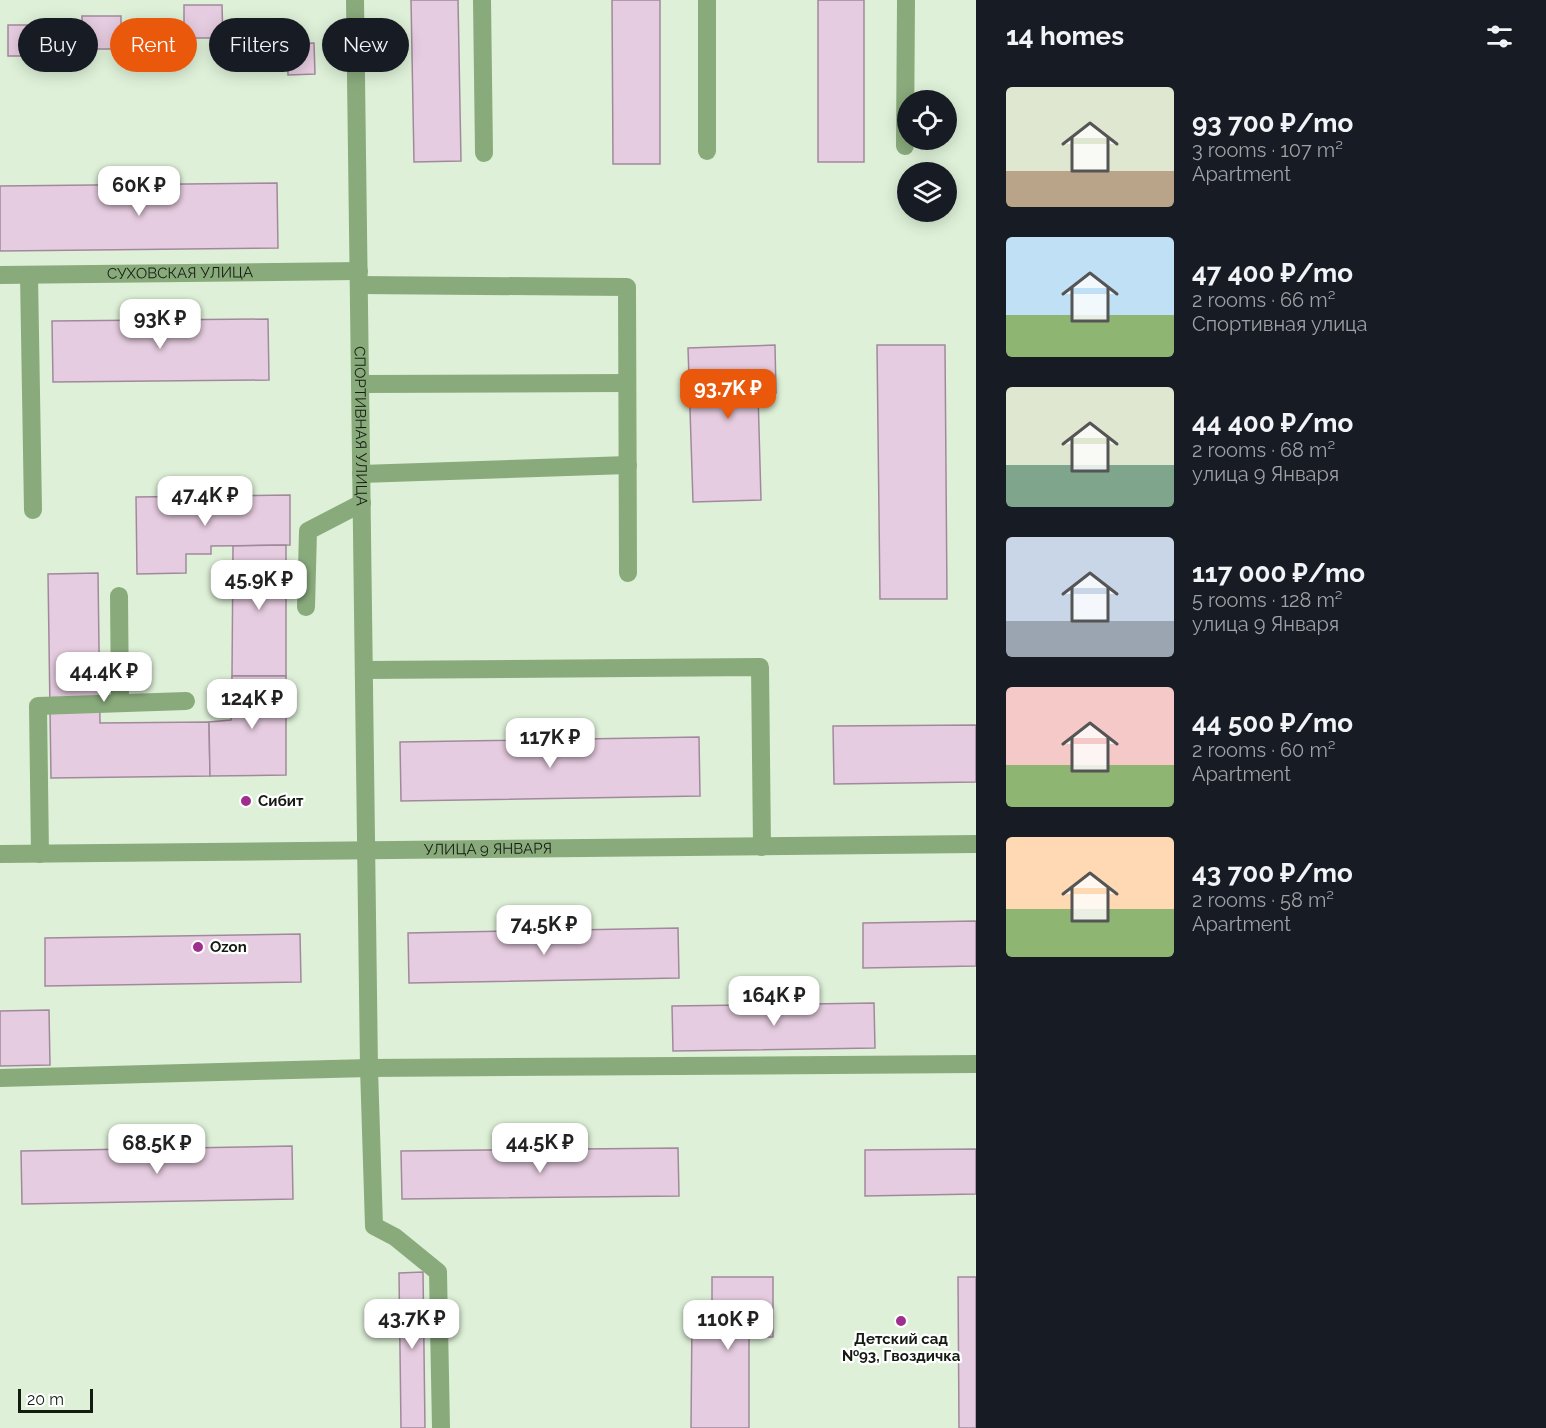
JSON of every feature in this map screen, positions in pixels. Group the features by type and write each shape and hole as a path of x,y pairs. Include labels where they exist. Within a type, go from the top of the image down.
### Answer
{"street":[{"name":"СПОРТИВНАЯ УЛИЦА","path":"355,0 369,1068 374,1226 394,1237 438,1272 441,1428"},
{"path":"482,0 484,153"},
{"path":"707,0 707,151"},
{"path":"905,90 906,0"},
{"name":"СУХОВСКАЯ УЛИЦА","path":"0,275 359,278 627,286 627,383"},
{"path":"29,275 33,510"},
{"path":"360,384 627,383 628,573"},
{"path":"361,474 628,465"},
{"path":"306,607 308,531 362,503"},
{"path":"119,596 120,703"},
{"path":"364,670 759,667 762,847"},
{"path":"40,854 38,706 186,701"},
{"name":"УЛИЦА 9 ЯНВАРЯ","path":"0,854 976,844"},
{"path":"0,1078 369,1068 976,1064"}],"building":[{"path":"411,0 458,0 461,161 414,162"},
{"path":"612,0 660,0 660,164 613,164"},
{"path":"818,0 864,0 864,162 818,162"},
{"path":"184,5 222,5 222,18 209,18 209,38 197,38 197,18 184,18"},
{"path":"82,16 121,16 121,18 110,18 110,49 98,49 98,18 82,18"},
{"path":"8,25 18,25 18,56 8,56"},
{"path":"310,43 314,43 315,74 288,75 288,72 310,72"},
{"path":"277,183 278,248 0,251 0,186"},
{"path":"268,319 269,380 53,382 52,321"},
{"path":"775,345 776,393 758,393 761,500 693,502 688,348"},
{"path":"877,345 945,345 947,599 880,599"},
{"path":"290,495 290,545 211,546 211,554 186,554 186,573 137,574 136,497"},
{"path":"286,545 286,676 232,676 233,546"},
{"path":"98,573 100,723 209,722 210,776 51,778 48,574"},
{"path":"232,676 286,676 286,775 210,776 209,722 231,720"},
{"path":"976,725 976,782 834,784 833,726"},
{"path":"699,737 700,796 401,801 400,742"},
{"path":"976,921 976,966 863,968 863,923"},
{"path":"678,928 679,978 409,983 408,933"},
{"path":"300,934 301,982 45,986 45,938"},
{"path":"874,1003 875,1048 673,1051 672,1006"},
{"path":"49,1010 50,1065 0,1066 0,1011"},
{"path":"292,1146 293,1199 22,1204 21,1151"},
{"path":"678,1148 679,1196 402,1199 401,1151"},
{"path":"976,1149 976,1194 865,1196 865,1150"},
{"path":"423,1272 425,1428 401,1428 399,1273"},
{"path":"712,1277 773,1277 773,1337 749,1337 749,1428 691,1428 692,1318 712,1318"},
{"path":"958,1277 976,1277 976,1428 959,1428"}],"place":[{"name":"Сибит","path":"246,801"},
{"name":"Ozon","path":"198,947"},
{"name":"Детский сад №93, Гвоздичка","path":"901,1321"}]}
